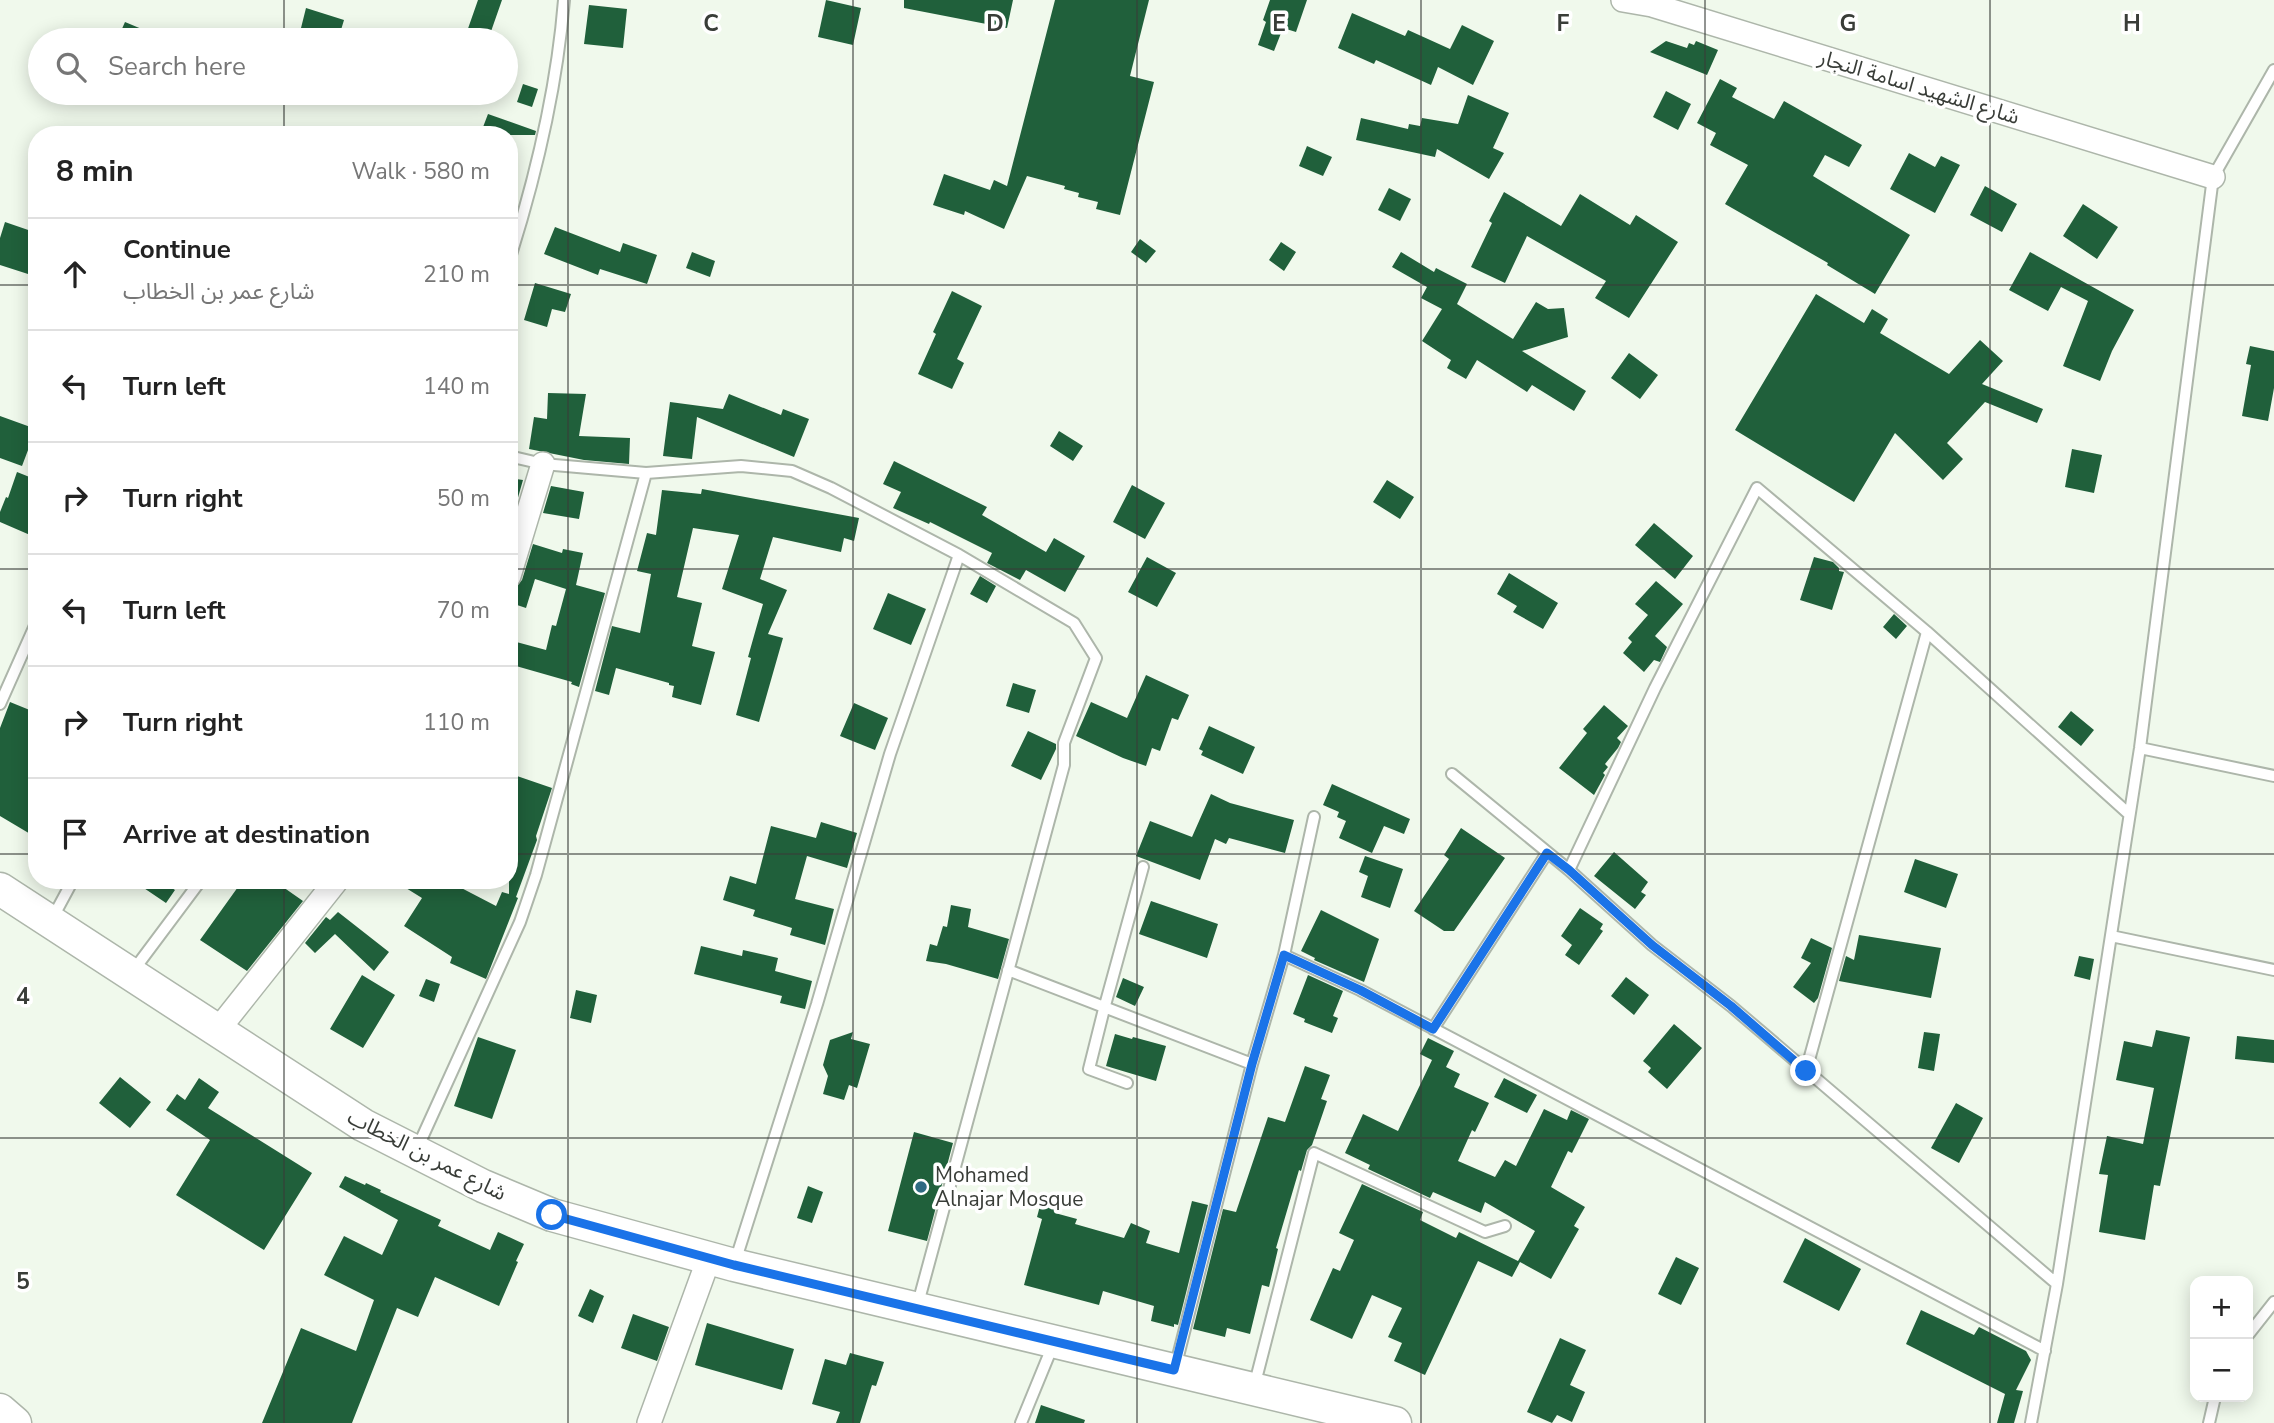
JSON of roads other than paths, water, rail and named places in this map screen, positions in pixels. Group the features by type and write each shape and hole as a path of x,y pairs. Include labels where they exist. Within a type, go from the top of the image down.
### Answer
{"main road":[{"name":"شارع عمر بن الخطاب","path":"0,889 363,1125 483,1186 552,1215 721,1261 1395,1423"},
{"path":"0,1410 15,1423"}],"street":[{"name":"شارع الشهيد اسامة النجار","path":"1623,0 1652,5 2213,177"},
{"path":"518,546 543,464"},
{"path":"217,1031 330,889"},
{"path":"649,1423 721,1261"}],"lane":[{"path":"518,233 532,190 561,41 564,0"},
{"path":"2031,1423 2057,1284 2140,748 2213,177 2274,70"},
{"path":"518,458 543,464 646,473 741,466 792,471 831,488 960,555 1074,623 1096,657 1063,743 1063,765 917,1307"},
{"path":"415,1153 524,910 536,875 646,473"},
{"path":"1569,870 1656,688 1757,488 1927,632 2129,814"},
{"path":"721,1261 817,1004 890,754 960,555"},
{"path":"1806,1071 1927,632"},
{"path":"0,704 28,641"},
{"path":"2140,748 2274,776"},
{"path":"1452,774 1569,870 1652,945 1731,1006 2057,1284"},
{"path":"1174,1370 1252,1064 1284,955 1314,817"},
{"path":"1433,1029 1547,853"},
{"path":"1127,1083 1089,1069 1143,867"},
{"path":"51,922 68,889"},
{"path":"131,973 194,889"},
{"path":"2111,936 2274,970"},
{"path":"1284,955 1360,990 2045,1351"},
{"path":"1008,970 1252,1064"},
{"path":"1253,1389 1314,1153 1485,1232 1505,1226"},
{"path":"2253,1329 2274,1302"},
{"path":"1021,1423 1055,1341"},
{"path":"2209,1423 2214,1402"}],"place":[{"name":"Mohamed Alnajar Mosque","path":"921,1187"}]}
